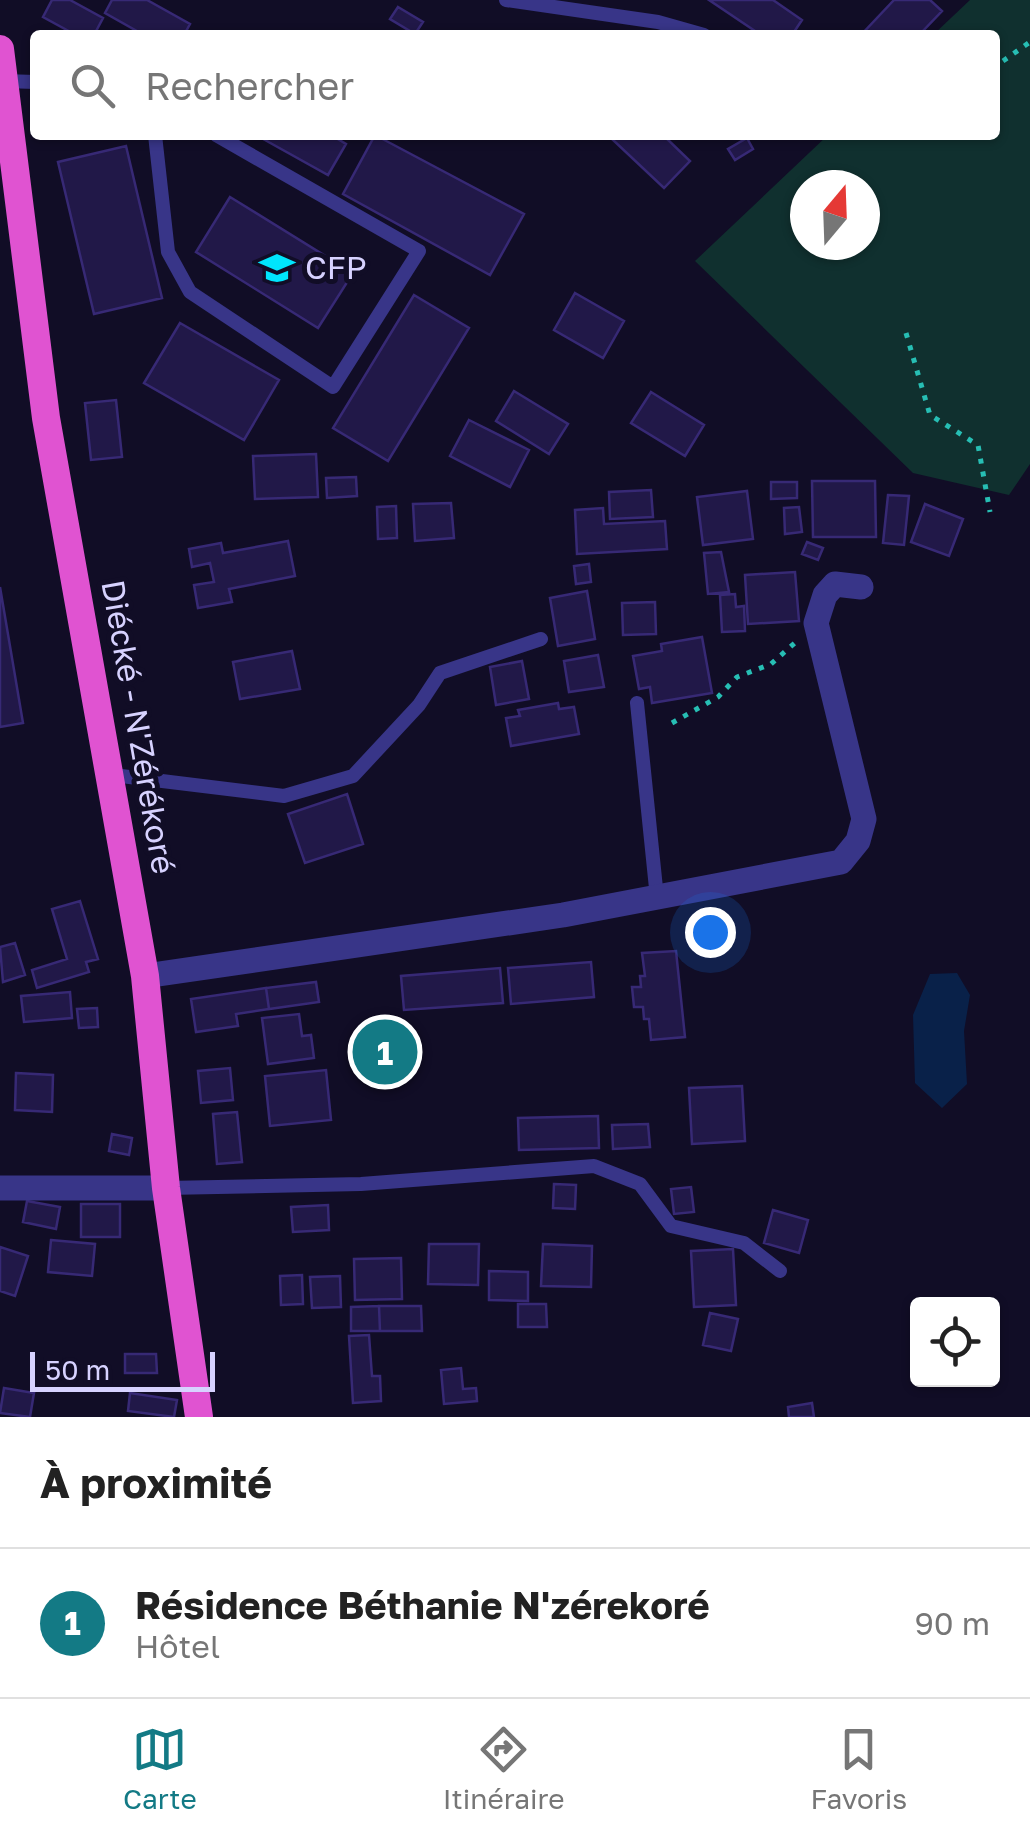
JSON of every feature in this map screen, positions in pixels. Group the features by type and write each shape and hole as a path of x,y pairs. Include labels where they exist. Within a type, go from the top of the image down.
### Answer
{"highway":[{"name":"Diécké - N'Zérékoré","path":"0,50 46,418 113,775 145,976 166,1188 199,1417"}],"street":[{"path":"145,976 657,898 842,862 858,842 864,819 816,623 825,595 834,584 861,586"},
{"path":"0,1188 166,1188"}],"lane":[{"path":"506,0 658,22 686,30"},
{"path":"4,81 30,82"},
{"path":"156,140 168,252 190,292 334,386 419,251 225,140"},
{"path":"113,775 284,796 353,776 419,706 440,672 541,639"},
{"path":"637,703 657,898"},
{"path":"166,1188 361,1184 539,1174 594,1166 640,1184 670,1226 744,1243 780,1270"}],"path":[{"path":"1003,62 1030,42"},
{"path":"906,334 930,415 978,445 990,512"},
{"path":"672,723 718,697 736,678 771,664 816,623"}],"green space":[{"path":"970,0 1030,0 1030,464 1009,495 913,473 695,261 790,171 790,260 880,260 880,170 791,170 823,140 1000,140 1000,30 938,30"}],"water":[{"path":"957,973 970,995 964,1031 967,1084 942,1108 915,1083 913,1015 930,974"}],"building":[{"path":"52,0 70,0 103,18 97,30 67,30 43,17"},
{"path":"112,0 147,0 190,24 187,30 135,30 105,13"},
{"path":"709,0 773,0 802,20 795,30 754,30"},
{"path":"894,0 930,0 942,11 924,30 866,30"},
{"path":"398,7 423,22 418,30 408,30 390,19"},
{"path":"265,140 339,140 346,144 328,175"},
{"path":"372,140 384,140 524,214 490,275 343,194"},
{"path":"613,140 668,140 690,161 664,188"},
{"path":"748,140 753,149 735,160 728,149"},
{"path":"126,146 162,298 94,314 58,162"},
{"path":"230,197 353,273 318,328 196,252"},
{"path":"575,293 624,321 603,358 554,330"},
{"path":"414,295 469,328 388,461 333,428"},
{"path":"180,323 279,380 244,440 144,383"},
{"path":"514,391 568,424 549,454 496,421"},
{"path":"651,392 704,425 685,456 631,423"},
{"path":"116,400 122,457 91,460 85,403"},
{"path":"469,420 529,450 510,487 450,456"},
{"path":"316,454 318,497 255,499 253,456"},
{"path":"356,477 357,496 327,498 326,478"},
{"path":"812,481 875,481 876,537 813,537"},
{"path":"771,482 797,482 797,498 771,499"},
{"path":"651,490 653,517 610,519 609,492"},
{"path":"747,491 753,539 703,545 697,497"},
{"path":"888,495 909,496 904,545 883,543"},
{"path":"451,503 454,538 415,541 413,504"},
{"path":"925,504 963,519 949,556 911,542"},
{"path":"396,506 397,538 378,539 377,507"},
{"path":"799,507 802,532 785,534 784,508"},
{"path":"603,508 604,524 665,521 667,549 577,554 575,510"},
{"path":"288,541 295,576 229,589 232,602 198,608 194,585 214,582 210,563 192,567 189,549 221,543 223,553"},
{"path":"807,542 823,548 818,560 802,554"},
{"path":"721,552 729,592 708,594 704,553"},
{"path":"589,564 591,582 576,584 574,566"},
{"path":"795,572 799,621 748,624 745,575"},
{"path":"0,587 23,723 0,727"},
{"path":"587,591 595,639 558,646 550,598"},
{"path":"735,594 736,607 744,606 745,631 722,632 720,595"},
{"path":"655,602 656,634 623,635 622,603"},
{"path":"702,637 712,693 652,703 650,687 639,689 633,656 662,651 661,644"},
{"path":"292,651 300,689 240,699 233,662"},
{"path":"598,655 604,687 569,692 564,661"},
{"path":"522,661 529,699 496,705 490,667"},
{"path":"558,703 559,709 574,707 579,734 511,746 506,718 520,716 518,710"},
{"path":"347,794 363,844 305,863 288,814"},
{"path":"80,901 98,959 86,962 89,972 37,988 32,970 67,959 52,909"},
{"path":"15,943 25,975 3,982 0,947"},
{"path":"676,951 685,1037 651,1040 649,1019 644,1019 643,1007 634,1007 632,987 641,987 640,976 645,976 642,953"},
{"path":"591,962 594,997 511,1004 508,968"},
{"path":"500,968 503,1003 404,1010 401,976"},
{"path":"316,982 319,1002 269,1009 266,988"},
{"path":"266,988 269,1009 236,1014 238,1026 196,1032 191,999"},
{"path":"70,992 72,1018 24,1022 21,996"},
{"path":"97,1008 98,1027 79,1028 77,1009"},
{"path":"299,1014 302,1036 311,1035 314,1058 268,1064 262,1018"},
{"path":"230,1068 233,1100 201,1103 198,1071"},
{"path":"326,1070 331,1120 270,1126 265,1076"},
{"path":"16,1073 53,1075 52,1112 15,1110"},
{"path":"742,1086 745,1141 692,1144 689,1088"},
{"path":"237,1112 242,1162 217,1164 213,1114"},
{"path":"598,1116 599,1148 519,1150 518,1118"},
{"path":"648,1124 650,1147 613,1149 612,1125"},
{"path":"112,1134 132,1138 129,1155 109,1151"},
{"path":"554,1184 576,1185 575,1209 553,1208"},
{"path":"691,1187 694,1212 674,1214 671,1189"},
{"path":"27,1201 60,1207 56,1229 23,1222"},
{"path":"81,1204 120,1204 120,1237 81,1237"},
{"path":"328,1205 329,1230 293,1232 291,1207"},
{"path":"773,1210 808,1220 799,1253 764,1243"},
{"path":"51,1240 95,1244 92,1276 48,1272"},
{"path":"429,1244 479,1244 478,1285 428,1284"},
{"path":"543,1244 592,1246 591,1287 541,1286"},
{"path":"0,1247 28,1256 15,1296 0,1291"},
{"path":"733,1249 736,1305 694,1307 691,1251"},
{"path":"401,1258 402,1299 355,1300 354,1259"},
{"path":"489,1271 528,1272 528,1301 489,1300"},
{"path":"302,1275 303,1304 281,1305 280,1276"},
{"path":"340,1276 341,1307 312,1308 310,1277"},
{"path":"518,1304 546,1304 547,1327 518,1327"},
{"path":"379,1306 380,1331 351,1331 351,1307"},
{"path":"379,1306 421,1306 422,1331 380,1331"},
{"path":"710,1313 738,1319 731,1351 703,1345"},
{"path":"369,1335 372,1376 380,1376 381,1401 353,1403 349,1336"},
{"path":"125,1354 156,1354 157,1373 125,1373"},
{"path":"461,1368 463,1389 476,1388 477,1401 444,1404 441,1370"},
{"path":"4,1388 34,1393 30,1417 0,1413"},
{"path":"130,1393 177,1400 174,1417 128,1411"},
{"path":"812,1403 814,1417 789,1417 788,1407"}],"place":[{"name":"CFP","path":"277,268"},
{"name":"Résidence Béthanie N'zérekoré","path":"385,1052"}]}
